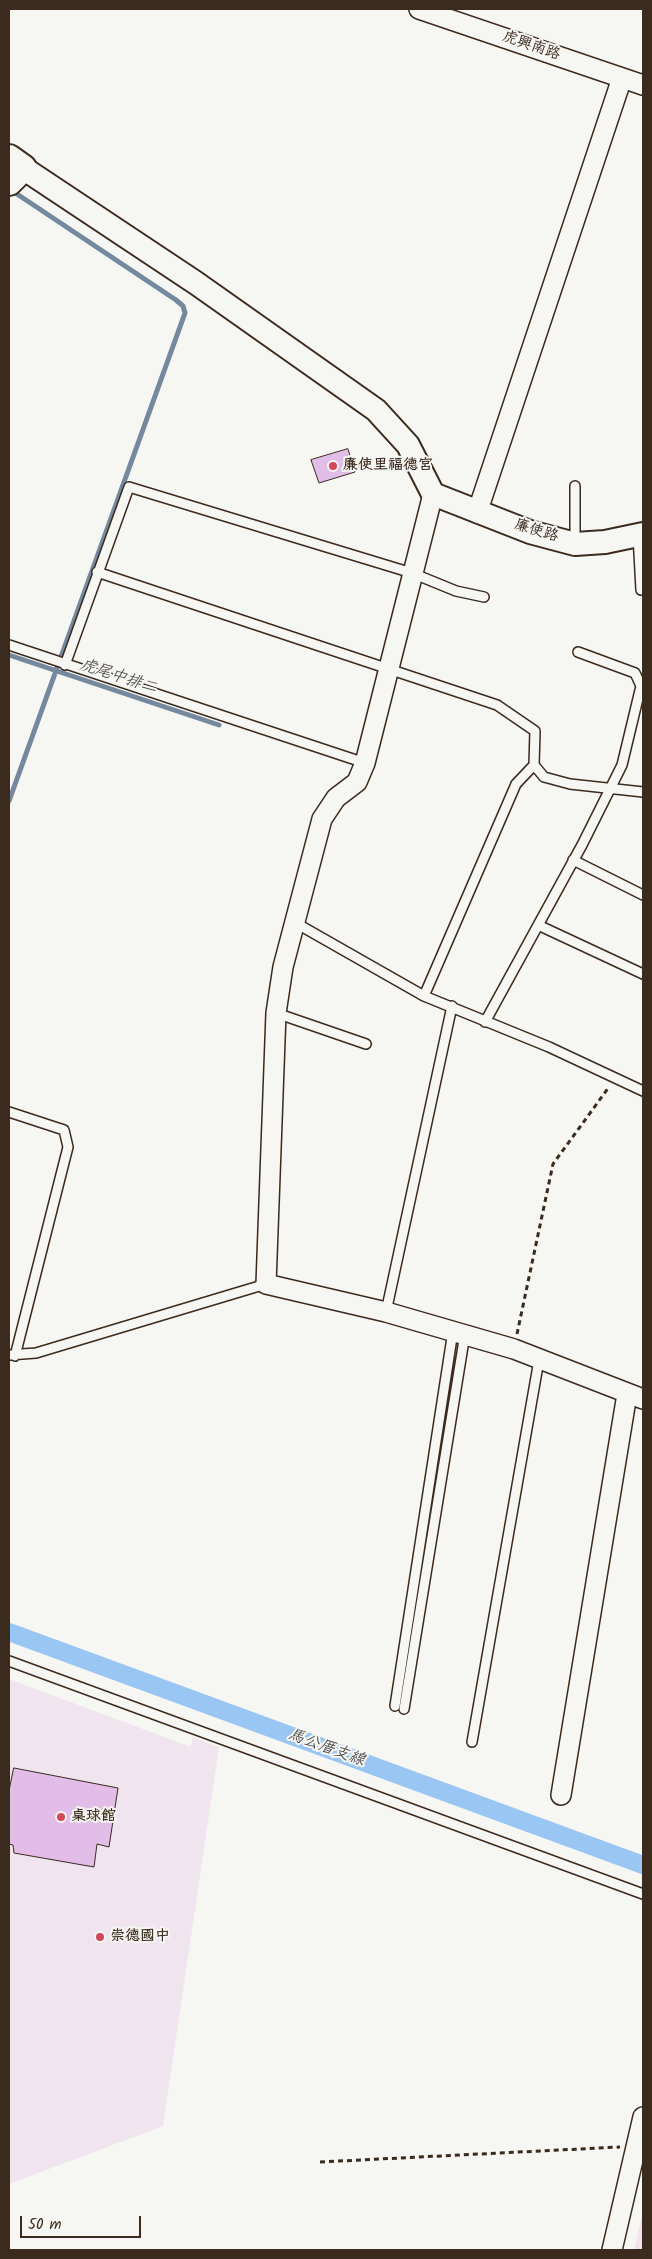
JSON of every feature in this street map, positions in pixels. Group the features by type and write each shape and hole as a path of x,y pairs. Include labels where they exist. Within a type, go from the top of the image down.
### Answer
{"street":[{"name":"虎興南路","path":"421,9 643,85"},
{"path":"477,513 622,78"},
{"path":"13,169 196,283 376,410 408,445 433,494 387,669 365,763 357,782 336,798 322,819 283,967 276,1013 266,1284 386,1312 459,1332 514,1349 635,1397 561,1795"},
{"name":"廉使路","path":"433,494 477,513 530,532 576,544 605,542 641,535"},
{"path":"612,2250 643,2117"}],"lane":[{"path":"575,486 576,544"},
{"path":"65,665 129,487 412,573 456,591 484,597"},
{"path":"641,535 641,590"},
{"path":"97,572 387,669 441,685 496,706 535,731 534,765 544,777 570,784 643,792"},
{"path":"9,645 365,763"},
{"path":"485,1022 611,789 622,765 640,686 639,674 578,652"},
{"path":"424,996 516,784 534,765"},
{"path":"573,860 643,895"},
{"path":"294,922 424,996 549,1047 643,1091"},
{"path":"538,925 643,974"},
{"path":"386,1312 452,1006"},
{"path":"276,1013 366,1044"},
{"path":"9,1112 64,1130 68,1147 12,1355 36,1353 266,1284"},
{"path":"399,1708 459,1332"},
{"path":"472,1742 539,1360"},
{"path":"9,1661 643,1894"}],"path":[{"path":"514,1349 553,1164 615,1079"},
{"path":"320,2162 635,2146"}],"shaded area":[{"name":"崇德國中","path":"9,1679 191,1747 193,1737 219,1747 163,2126 9,2184"},
{"path":"643,2212 643,2250 634,2250"}],"building":[{"name":"廉使里福德宮","path":"348,449 355,472 319,483 311,460"},
{"name":"桌球館","path":"14,1768 118,1788 109,1847 97,1844 94,1867 14,1853 13,1845 9,1844 9,1791"}],"waterway":[{"path":"9,801 185,313 183,306 176,300 11,190"},
{"name":"虎尾中排二","path":"9,655 219,725"},
{"name":"馬公厝支線","path":"9,1632 643,1865"}],"place":[{"name":"廉使里福德宮","path":"333,466"},
{"name":"桌球館","path":"61,1817"},
{"name":"崇德國中","path":"100,1937"}]}
